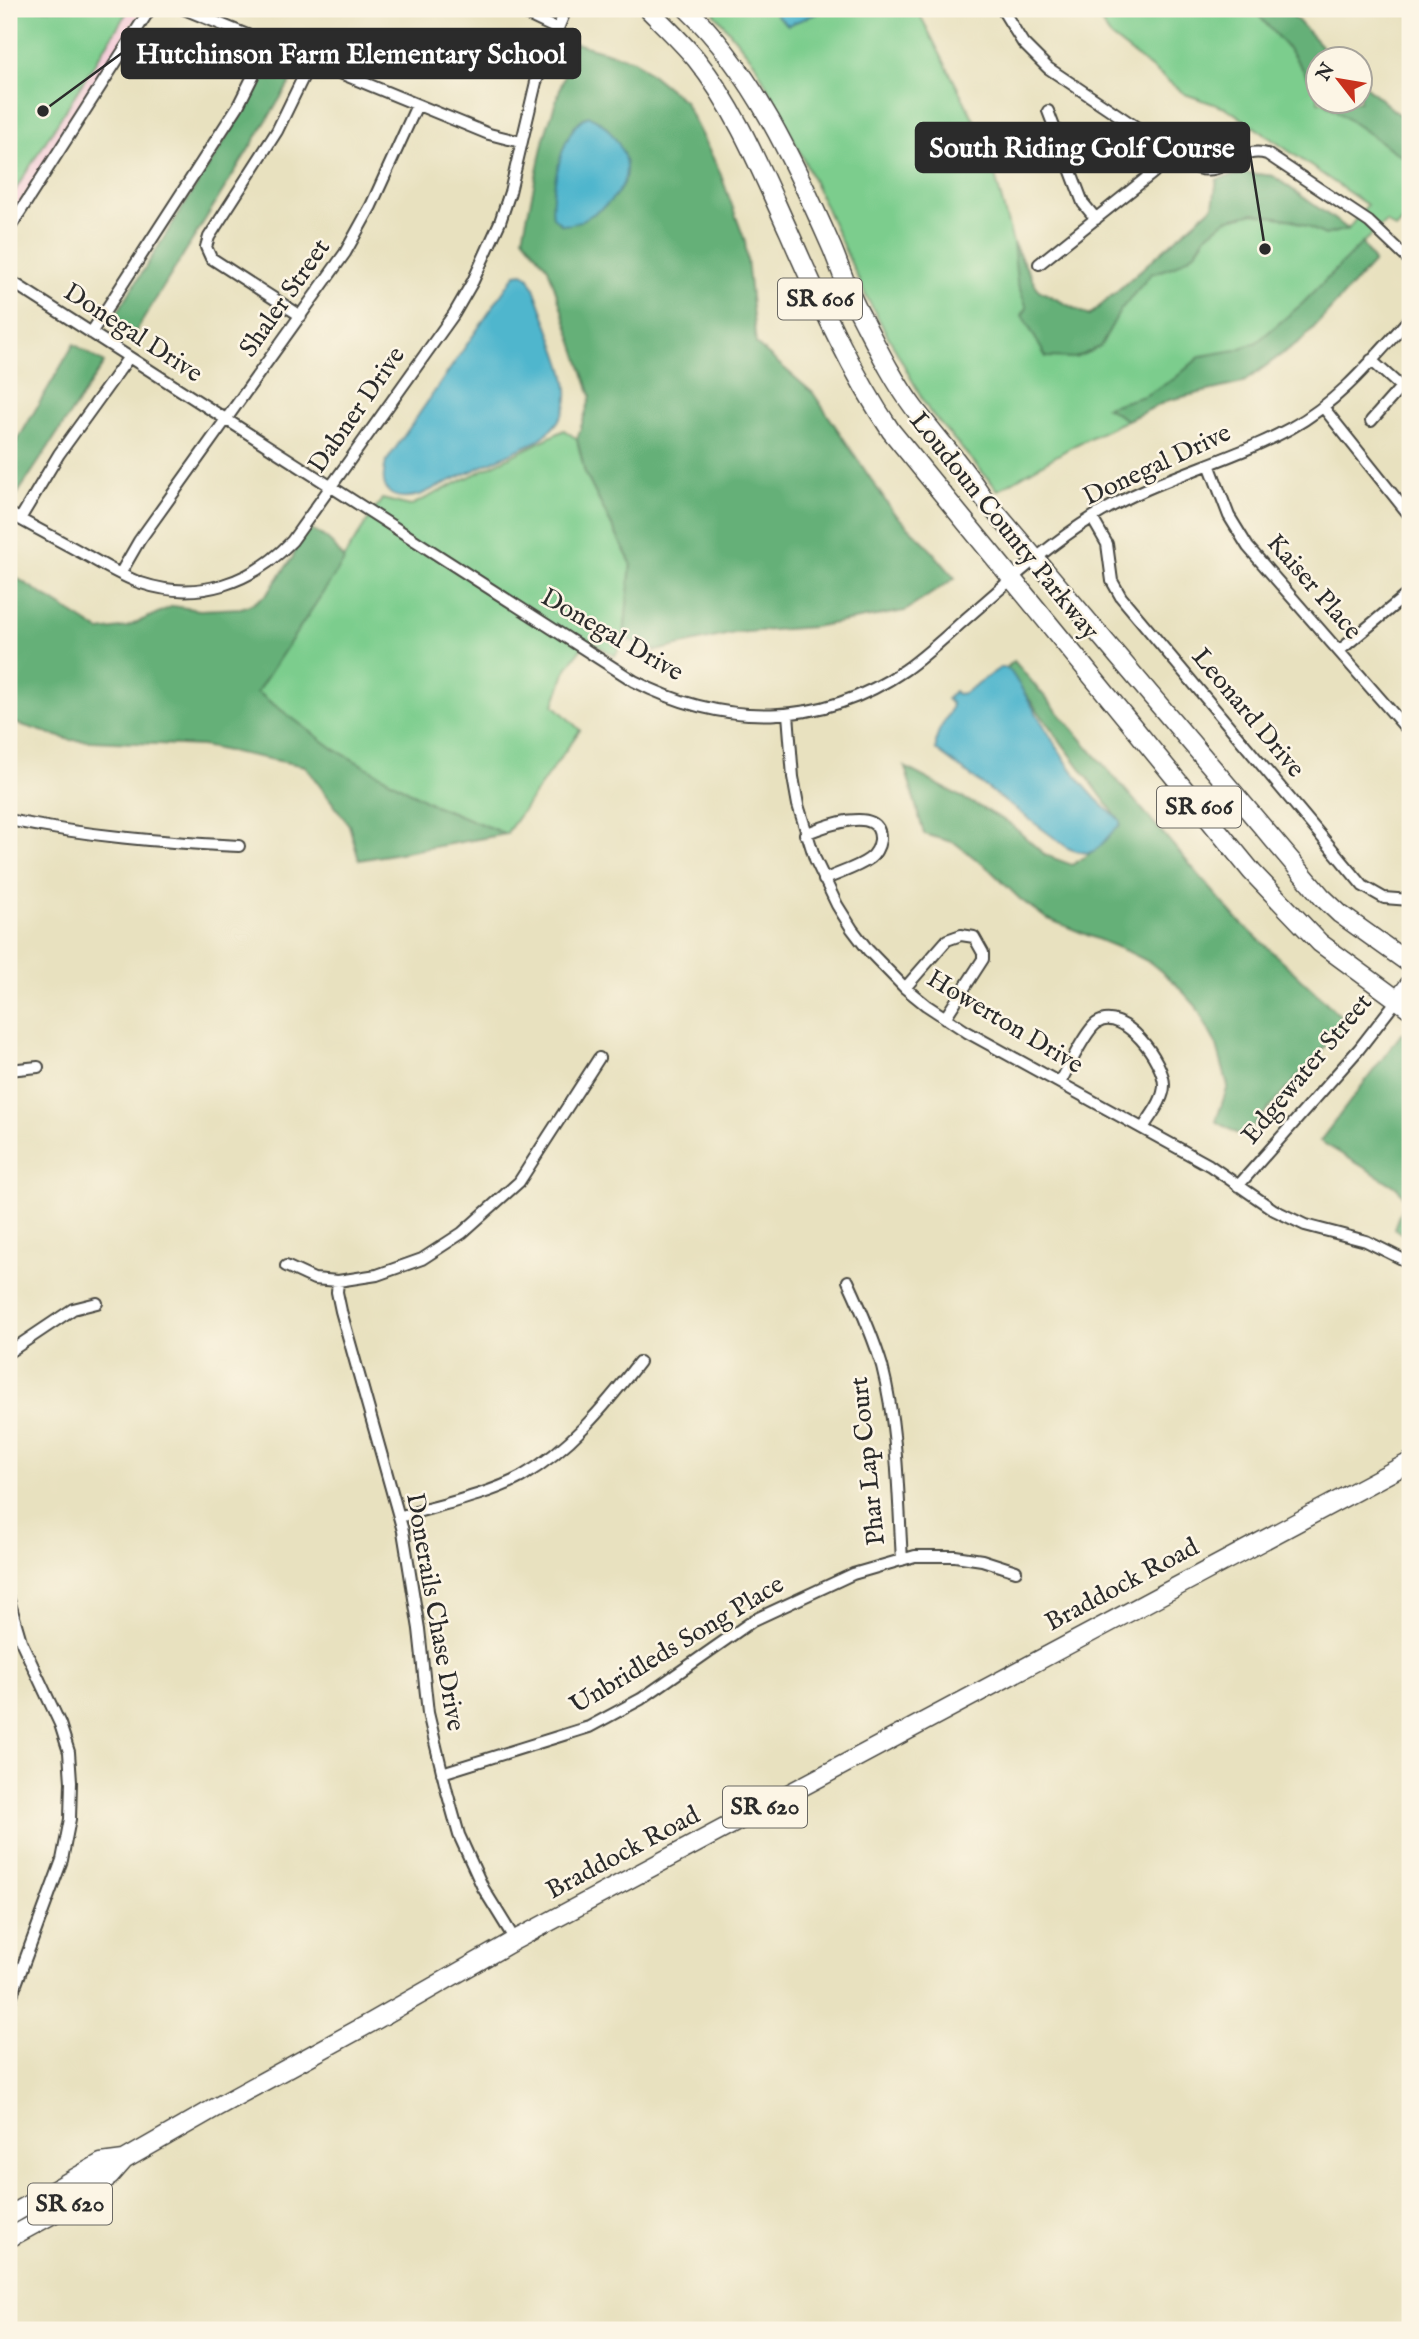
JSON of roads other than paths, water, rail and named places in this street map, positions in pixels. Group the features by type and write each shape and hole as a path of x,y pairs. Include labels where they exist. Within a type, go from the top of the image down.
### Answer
{"main road":[{"name":"Loudoun County Parkway","path":"648,9 696,59 738,125 869,398 891,431 1252,873 1320,943 1404,1005"},
{"name":"Loudoun County Parkway","path":"687,9 705,25 770,120 831,246 859,312 912,406 968,474 982,496 1322,897 1340,914 1410,964"},
{"name":"Braddock Road","path":"9,2238 62,2209 110,2176 124,2160 515,1940 1410,1462"},
{"name":"Braddock Road","path":"9,2216 101,2163 124,2160"}],"street":[{"path":"9,229 150,9"},
{"path":"184,9 489,134 521,142"},
{"path":"514,9 557,29"},
{"name":"Dabner Drive","path":"9,513 120,574 138,582 175,591 212,589 229,584 246,577 278,555 292,541 454,314 473,281 510,192 536,82 566,9"},
{"path":"1002,9 1012,28 1034,56 1197,168 1205,171 1221,168 1252,151 1268,154 1369,222 1410,261"},
{"path":"91,333 238,106 269,44"},
{"path":"301,316 211,258 206,247 209,237 277,131 311,61"},
{"name":"Shaler Street","path":"120,574 139,541 345,253 360,228 417,105"},
{"path":"1048,111 1083,203 1096,219"},
{"path":"1039,264 1154,172 1170,150"},
{"name":"Donegal Drive","path":"9,280 634,681 660,694 713,711 739,714 788,714 836,704 883,684 926,654 1035,559 1092,518 1141,491 1270,439 1323,407 1410,317"},
{"path":"20,519 59,454 129,357"},
{"path":"1371,360 1401,387"},
{"path":"1371,421 1410,377"},
{"path":"1323,407 1410,516"},
{"name":"Kaiser Place","path":"1209,464 1237,531 1404,726"},
{"name":"Leonard Drive","path":"1092,518 1107,544 1112,581 1121,597 1363,886 1384,898 1395,901 1410,900"},
{"path":"1339,651 1410,592"},
{"name":"Howerton Drive","path":"788,714 793,777 805,834 824,880 852,929 875,958 905,988 945,1018 1209,1165 1274,1210 1295,1220 1366,1241 1410,1263"},
{"path":"805,834 855,819 872,824 880,835 879,846 871,858 824,880"},
{"path":"9,820 65,832 125,839 239,846"},
{"path":"905,988 947,940 961,935 974,937 979,943 983,959 945,1018"},
{"name":"Edgewater Street","path":"1238,1186 1350,1060 1404,1005 1410,982"},
{"path":"1060,1083 1091,1028 1105,1020 1122,1022 1130,1027 1153,1058 1164,1081 1161,1098 1143,1128"},
{"path":"286,1266 314,1279 338,1281 377,1275 422,1259 462,1233 519,1182 599,1058"},
{"path":"9,1070 38,1067"},
{"name":"Donerails Chase Drive","path":"338,1281 341,1311 399,1517 419,1629 428,1713 442,1773 459,1835 484,1888 515,1940"},
{"name":"Phar Lap Court","path":"848,1281 873,1337 883,1370 897,1476 902,1560"},
{"path":"9,1352 73,1309 97,1303"},
{"path":"399,1517 519,1478 554,1454 593,1420 639,1362"},
{"name":"Unbridleds Song Place","path":"442,1773 589,1727 641,1699 754,1620 853,1574 915,1556 955,1556 982,1560 1016,1571"},
{"path":"9,1600 21,1641 60,1724 69,1752 71,1782 70,1819 62,1860 9,2003"}],"water":[{"path":"774,9 828,9 788,25 776,15"},
{"path":"589,116 609,130 614,137 626,162 626,173 618,193 600,210 575,223 561,224 553,217 552,206 560,160 572,131 580,121"},
{"path":"523,273 528,276 534,288 564,373 567,398 559,420 537,441 420,495 394,496 384,481 386,462 512,279 516,274"},
{"path":"1000,668 1011,672 1059,751 1086,788 1120,820 1120,825 1093,851 1087,853 1068,848 936,750 939,730 952,704 947,699 954,691 957,694 964,693"}],"place":[{"name":"Hutchinson Farm Elementary School","path":"43,111"},
{"name":"South Riding Golf Course","path":"1265,249"}]}
